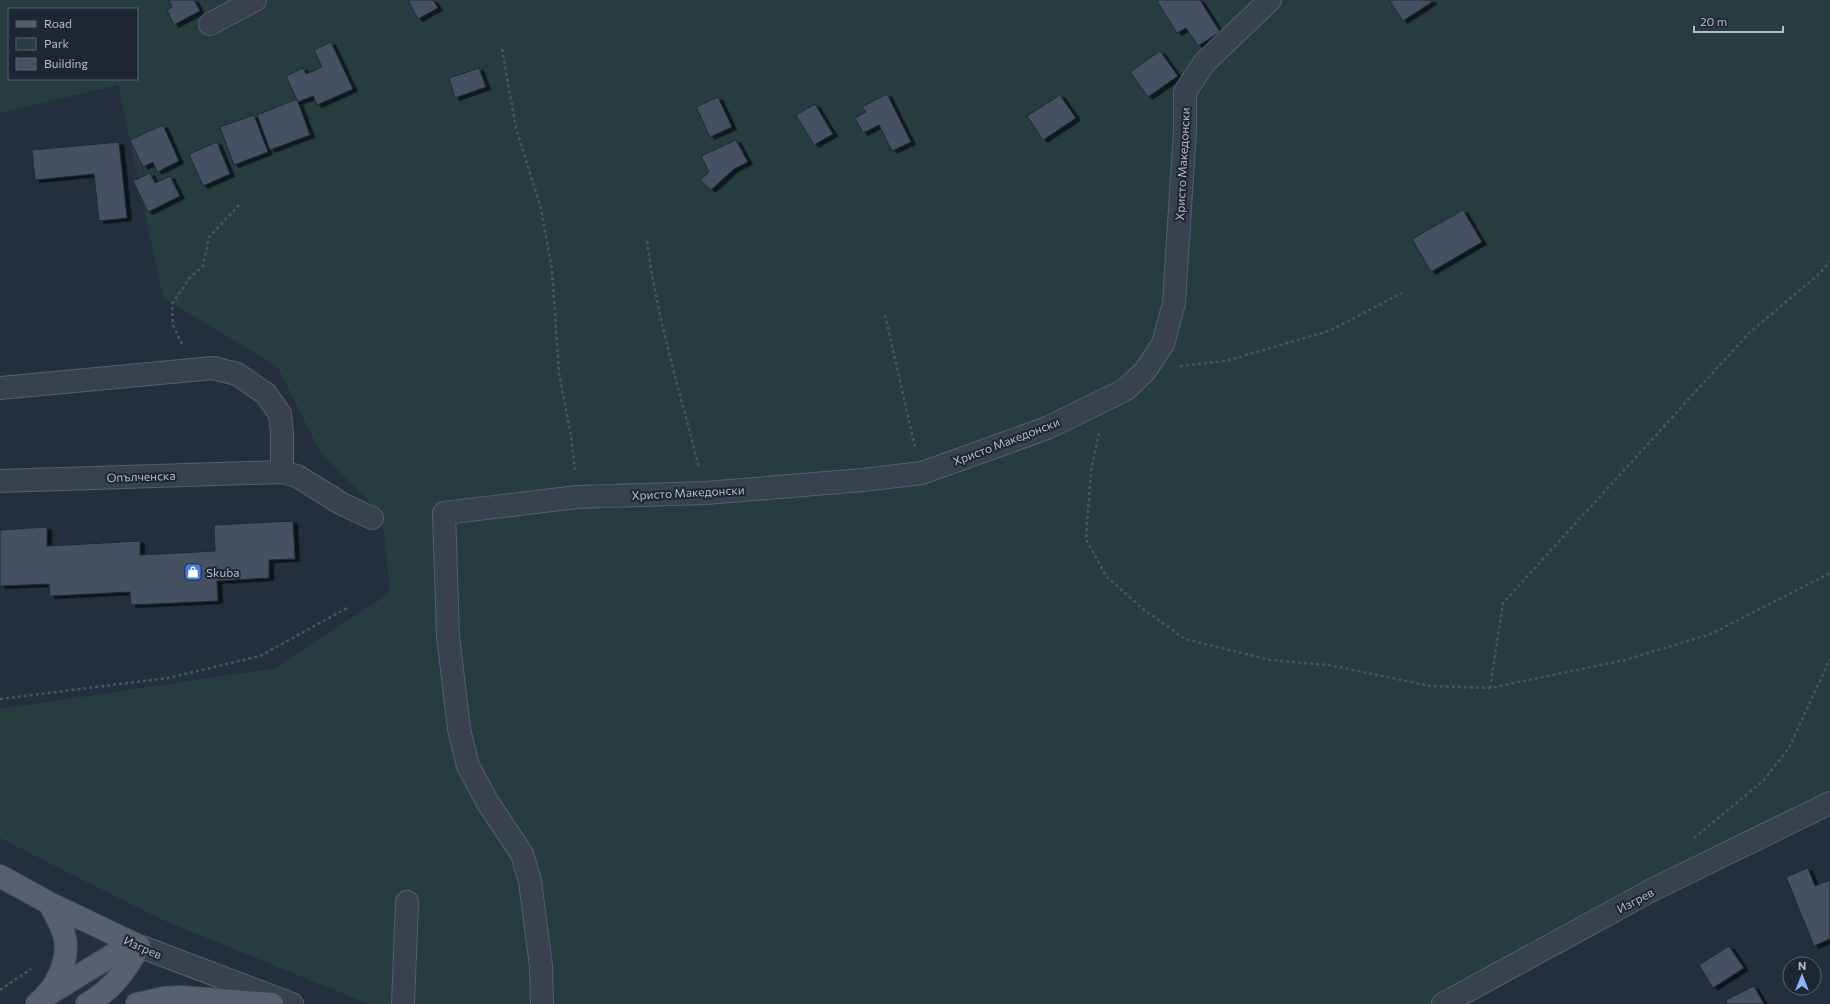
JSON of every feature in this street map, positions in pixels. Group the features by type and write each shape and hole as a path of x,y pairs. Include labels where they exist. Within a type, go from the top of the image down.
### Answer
{"main road":[{"name":"Изгрев","path":"0,876 49,903 135,944"},
{"path":"42,1000 61,973 64,956 65,938 60,922 49,903"},
{"path":"42,1000 135,944"},
{"path":"87,1004 108,990 119,979 135,944"},
{"path":"137,1004 164,998 181,997 272,1004"}],"street":[{"path":"210,24 255,0"},
{"name":"Христо Македонски","path":"542,1004 542,966 530,881 522,854 488,803 468,766 459,729 448,636 444,513 577,497 706,493 863,480 922,473 1047,428 1125,390 1145,371 1163,344 1174,303 1185,129 1185,92 1204,63 1270,0"},
{"path":"0,388 213,368 237,374 266,394 280,414 282,433 282,472 297,476 342,504 372,518"},
{"name":"Опълченска","path":"0,481 282,472"},
{"name":"Изгрев","path":"1443,1004 1652,890 1830,803"},
{"path":"403,1004 407,902"},
{"name":"Изгрев","path":"135,944 292,1004"}],"path":[{"path":"502,49 516,128 542,209 552,270 559,373 571,436 577,497"},
{"path":"213,368 187,353 173,325 172,304 191,276 203,266 209,237 241,203"},
{"path":"647,241 652,279 666,346 706,493"},
{"path":"1490,688 1503,603 1750,334 1818,275 1830,262"},
{"path":"1145,371 1225,361 1329,331 1402,293"},
{"path":"885,315 922,473"},
{"path":"1107,399 1091,471 1086,539 1106,576 1143,609 1185,639 1270,660 1329,666 1430,686 1490,688 1625,660 1710,634 1830,573"},
{"path":"0,700 168,678 260,656 347,608"},
{"path":"1694,839 1698,833 1763,781 1790,748 1830,659"},
{"path":"0,990 36,965"}],"green space":[{"path":"0,0 1830,0 1830,806 1446,1004 369,1004 158,918 0,838 0,709 276,668 390,593 382,515 320,452 277,366 163,298 118,85 0,113"}],"building":[{"path":"169,0 194,0 200,11 174,25 167,10 172,7"},
{"path":"408,0 433,0 438,8 418,19"},
{"path":"1200,0 1220,32 1198,46 1186,28 1177,33 1157,1"},
{"path":"1389,0 1431,0 1432,2 1403,21"},
{"path":"331,42 353,89 317,105 313,96 298,102 286,76 303,68 306,74 322,67 314,50"},
{"path":"1160,51 1178,76 1148,97 1130,72"},
{"path":"479,68 486,87 455,98 449,78"},
{"path":"887,94 911,142 892,151 879,125 863,133 855,118 866,112 862,107"},
{"path":"1060,95 1076,118 1043,140 1027,116"},
{"path":"718,97 732,127 710,137 696,107"},
{"path":"297,99 310,135 270,150 257,115"},
{"path":"815,104 833,134 814,145 796,115"},
{"path":"254,115 268,152 234,165 220,127"},
{"path":"163,125 179,161 157,172 153,162 143,167 130,140"},
{"path":"736,140 748,162 734,169 711,190 700,180 709,172 701,156"},
{"path":"119,142 127,218 99,221 94,174 35,180 32,150"},
{"path":"217,142 230,174 203,186 189,154"},
{"path":"150,173 155,183 170,176 180,196 148,212 133,181"},
{"path":"1463,210 1482,242 1431,272 1412,239"},
{"path":"293,521 295,559 269,560 269,578 217,581 218,601 131,605 130,592 50,596 49,584 0,586 0,530 47,527 47,546 140,541 140,555 215,551 214,525"},
{"path":"1808,868 1815,886 1830,880 1830,939 1814,946 1786,877"},
{"path":"1729,946 1744,968 1713,988 1699,965"},
{"path":"1754,986 1764,1004 1727,1004 1726,1000"}],"place":[{"name":"Skuba","path":"193,572"}]}
